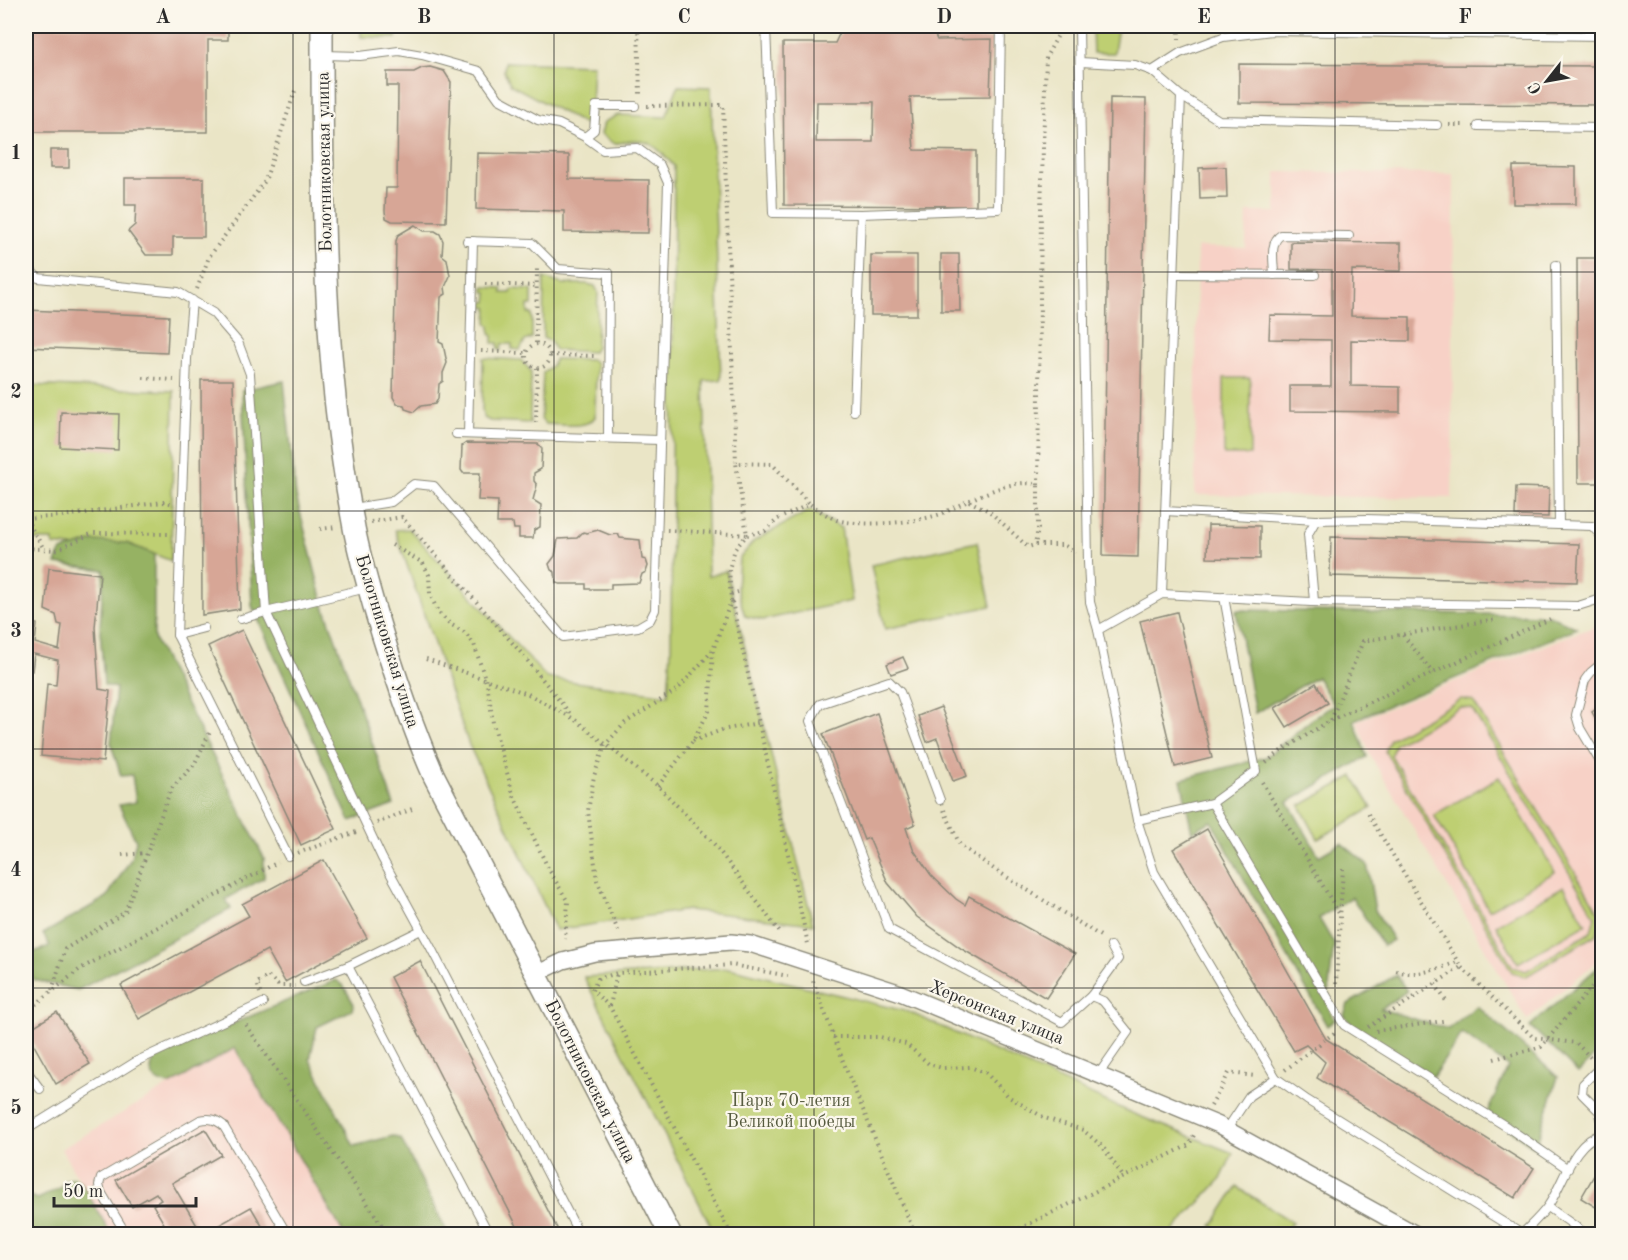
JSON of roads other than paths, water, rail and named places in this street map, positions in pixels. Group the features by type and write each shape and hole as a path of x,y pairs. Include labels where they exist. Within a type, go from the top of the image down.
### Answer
{"street":[{"name":"Болотниковская улица","path":"322,26 327,313 331,361 350,508 369,588 398,686 434,776 670,1234"},
{"name":"Херсонская улица","path":"536,974 563,961 595,953 731,942 750,944 898,992 1203,1118 1227,1129 1416,1234"}],"lane":[{"path":"766,26 773,213 861,214 998,209 1001,26"},
{"path":"1079,26 1090,602 1098,630 1137,820 1154,872 1276,1078 1307,1100 1522,1234 1548,1207 1575,1156 1593,1136 1602,1134"},
{"path":"1152,71 1180,53 1224,37 1272,31 1602,36"},
{"path":"323,56 360,56 399,51 479,71 499,99 538,120 559,124 585,136 603,150 637,148 660,165 668,183 655,610 650,620 638,627 563,637 434,486 414,484 391,502 350,508"},
{"path":"1080,62 1135,65 1152,71 1181,96 1219,120 1437,125"},
{"path":"1162,594 1181,96"},
{"path":"585,136 594,130 596,106 637,106"},
{"path":"1478,126 1602,128"},
{"path":"854,411 861,214"},
{"path":"1274,275 1274,244 1277,237 1281,235 1349,236"},
{"path":"468,434 472,283 470,241 532,243 558,269 609,273 608,438"},
{"path":"1556,265 1559,525"},
{"path":"26,266 38,278 178,292 213,313 238,342 250,374 266,612 382,858 422,930 579,1234"},
{"path":"1174,274 1315,275"},
{"path":"192,300 186,381 177,635 288,856"},
{"path":"456,434 660,440"},
{"path":"1166,511 1316,520 1366,519 1592,526 1602,524"},
{"path":"1311,602 1314,601 1308,534 1316,520"},
{"path":"1592,526 1602,537"},
{"path":"241,619 369,588"},
{"path":"1098,630 1162,594 1311,602 1578,606 1597,600 1602,594"},
{"path":"1137,820 1212,802 1256,771 1224,597"},
{"path":"177,635 204,628"},
{"path":"1602,663 1585,680 1576,715 1580,728 1602,765"},
{"path":"940,800 900,692 889,681 820,704 810,721 889,929 1062,1022 1091,996 1118,959 1111,946"},
{"path":"1212,802 1344,1025 1507,1127 1568,1169"},
{"path":"304,982 348,966 422,930"},
{"path":"348,966 489,1234"},
{"path":"1091,996 1103,1001 1128,1032 1098,1075"},
{"path":"26,1130 137,1060 263,1003"},
{"path":"1601,1066 1583,1084 1582,1094 1599,1111 1602,1121"},
{"path":"26,1070 40,1089"},
{"path":"1227,1129 1249,1096 1276,1078"},
{"path":"126,1234 101,1192 99,1185 102,1178 200,1120 208,1118 223,1125 287,1234"},
{"path":"1548,1207 1586,1234"}],"park label":[{"name":"Парк 70-летия Великой победы","path":"791,1110"}]}
